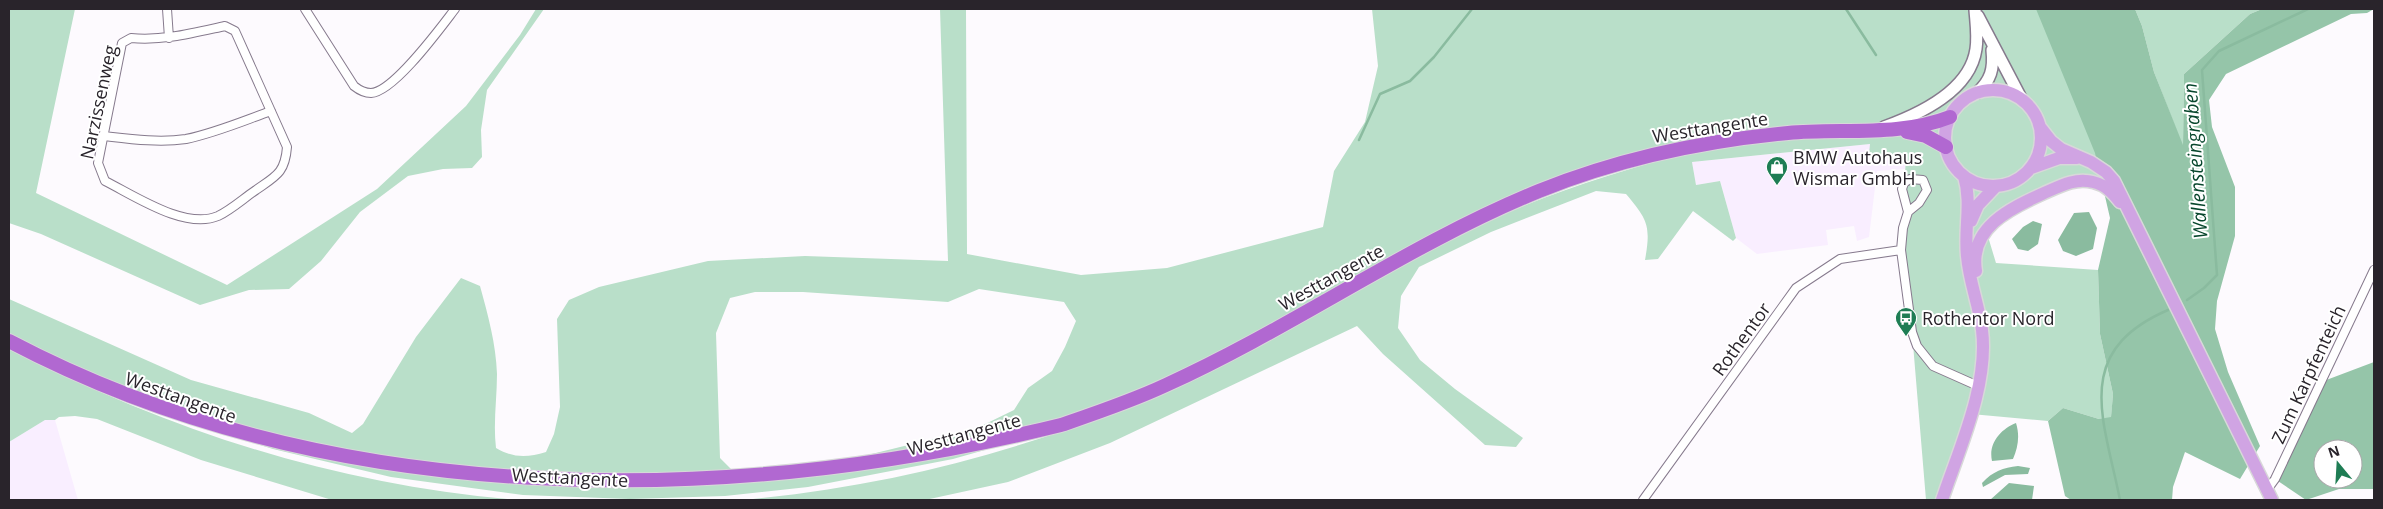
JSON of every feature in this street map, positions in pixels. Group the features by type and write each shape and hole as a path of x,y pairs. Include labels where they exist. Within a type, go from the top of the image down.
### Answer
{"highway":[{"name":"Westtangente","path":"899,471 953,460 1020,440 1164,387 1240,348 1442,236 1539,191 1589,173 1643,157 1739,139 1824,131 1894,130 1927,125 1950,117"},
{"name":"Westtangente","path":"1894,130 1926,136 1946,147"},
{"name":"Westtangente","path":"9,341 89,382 179,418 273,449 391,477"}],"main road":[{"path":"1975,9 2020,98 2029,106 2050,141 2061,149 2091,162 2106,172 2114,181 2133,216 2269,495"},
{"path":"1876,130 1919,112 1958,85 1968,73 1976,48 1975,9"},
{"path":"1991,43 1993,70 1985,86 1958,106 1950,117 1945,136 1946,147 1952,163 1964,176 1974,182 1996,186 2016,180 2031,168 2059,158 2076,158 2091,162"},
{"path":"1976,93 1999,90 2020,98"},
{"path":"2031,168 2040,148 2040,127"},
{"path":"1942,500 1978,386 1983,354 1979,310 1967,262 1968,189 1964,176"},
{"path":"1979,310 1981,296 1975,268 1976,251 1986,230 2008,210 2066,184 2085,180 2108,188 2133,216"},
{"path":"1968,230 1978,205 1996,186"}],"street":[{"path":"167,9 169,38"},
{"path":"305,9 354,86 362,91 372,93 389,84 418,56 455,9"},
{"name":"Narzissenweg","path":"225,26 235,31 271,111 287,146 286,162 280,174 218,216 201,220 176,215 105,182 98,162 122,44 130,38 150,40 169,38 225,26"},
{"path":"104,136 153,141 185,139 219,130 271,111"},
{"path":"1908,212 1903,228 1901,250 1912,332 1917,346 1933,366 1978,386"},
{"name":"Rothentor","path":"1643,500 1796,288 1840,260 1901,250"},
{"name":"Zum Karpfenteich","path":"2269,495 2374,270"}],"shaded area":[{"path":"9,9 75,9 36,193 227,285 377,189 466,106 520,35 536,9 544,9 487,90 481,130 482,157 472,168 443,169 408,176 360,212 321,261 289,289 249,290 200,305 41,234 9,223"},
{"path":"940,9 966,9 967,254 1081,275 1167,268 1323,227 1334,171 1365,122 1378,66 1372,9 2038,9 2111,191 2074,181 1986,230 1996,263 2098,270 2100,334 2113,394 2111,418 2099,419 2063,408 2048,421 1971,414 1942,500 1926,500 1912,332 1901,250 1906,155 1869,154 1870,144 1692,162 1696,185 1720,181 1736,238 1733,241 1693,211 1658,259 1645,260 1648,239 1646,224 1639,210 1626,194 1596,191 1491,232 1419,267 1401,296 1398,328 1420,360 1455,389 1523,438 1516,447 1485,445 1383,354 1357,326 1110,443 1008,482 925,500 742,500 807,493 933,469 1056,433 1116,411 1176,386 1235,358 1483,223 1571,188 1691,152 1539,191 1241,348 1020,440 953,459 808,487 725,496 630,499 523,495 391,477 273,449 179,419 89,382 9,341 9,299 191,380 309,413 352,433 363,424 416,337 461,278 480,286 491,330 497,374 496,448 508,454 526,456 546,452 554,434 560,407 557,319 569,300 599,287 708,261 805,256 948,261","holes":["979,289 1064,302 1076,321 1052,371 1028,388 1014,410 977,428 807,470 734,472 720,458 716,333 730,298 755,292 803,292 948,302"]},
{"path":"2036,9 2135,9 2142,26 2154,72 2183,145 2184,74 2250,14 2262,9 2374,9 2367,13 2351,14 2226,74 2209,100 2212,127 2235,187 2235,236 2217,301 2215,329 2228,372 2260,446 2240,479 2185,452 2173,487 2172,500 2071,500 2065,496 2048,421 2063,408 2099,419 2111,417 2113,394 2100,334 2098,270 2110,218 2095,153"},
{"path":"2135,9 2262,9 2250,14 2184,74 2183,147 2154,72 2142,26"},
{"path":"1870,144 1870,154 1906,154 1905,169 1877,171 1869,237 1857,241 1854,226 1826,230 1828,245 1757,254 1736,238 1720,181 1696,185 1692,162"},
{"path":"2089,212 2097,228 2093,249 2076,256 2063,251 2058,240 2074,213"},
{"path":"2033,221 2042,224 2038,244 2028,251 2018,249 2012,239 2023,227"},
{"path":"9,348 69,378 131,405 193,429 256,450 321,468 386,482 452,493 519,500 332,500 201,460 97,419 75,416 45,420 9,442"},
{"path":"2374,362 2374,489 2363,489 2363,439 2313,439 2313,489 2339,489 2306,500 2275,479 2321,382"},
{"path":"45,420 55,420 78,500 9,500 9,442"},
{"path":"2016,423 2018,441 2013,459 1992,461 1992,448 1997,437 2005,429"},
{"path":"2018,466 2030,468 2028,474 2005,475 1983,487 1982,483 1994,473"},
{"path":"2009,483 2034,486 2032,500 1990,500"}],"waterway":[{"path":"1359,140 1380,94 1410,81 1434,57 1472,9"},
{"path":"1846,9 1876,55"},
{"name":"Wallensteingraben","path":"2187,300 2204,288 2217,275 2202,70 2219,51 2308,9"},
{"name":"Wallensteingraben","path":"2120,500 2103,415 2102,390 2106,367 2117,346 2137,327 2168,310"}],"place":[{"name":"BMW Autohaus Wismar GmbH","path":"1777,186"},
{"name":"Rothentor Nord","path":"1906,337"}]}
